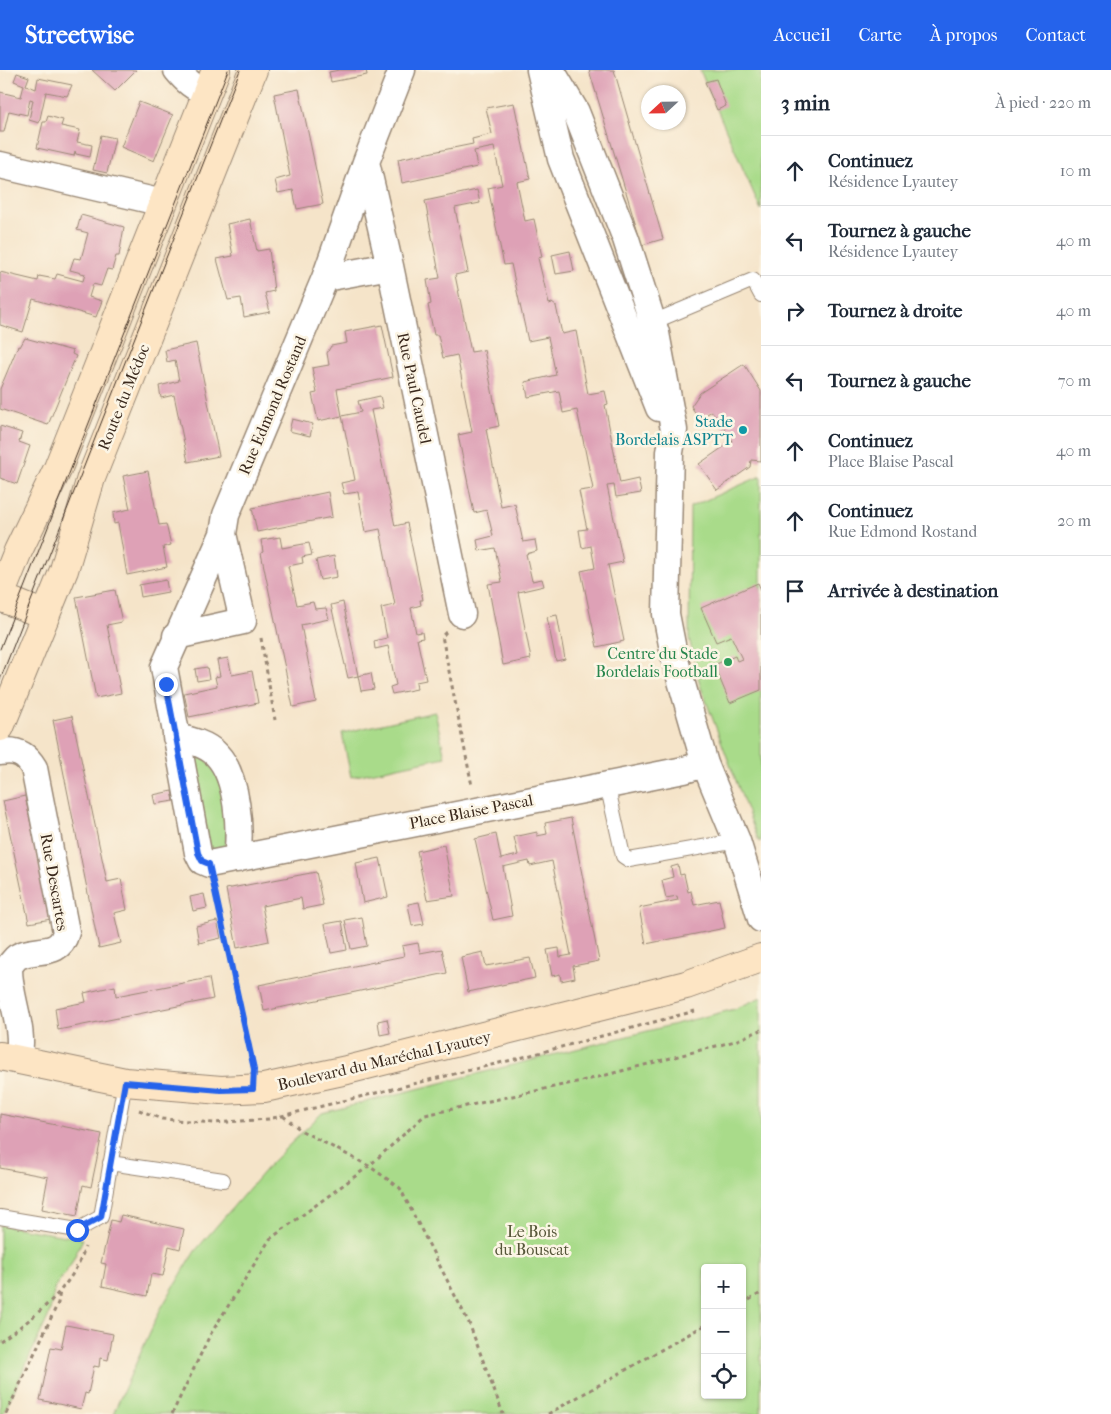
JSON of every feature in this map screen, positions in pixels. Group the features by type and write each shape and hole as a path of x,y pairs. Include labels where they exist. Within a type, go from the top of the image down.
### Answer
{"main road":[{"name":"Route du Médoc","path":"0,727 64,570 91,478 253,70"},
{"name":"Route du Médoc","path":"0,597 18,550 58,468 212,81"},
{"path":"0,597 45,615"},
{"name":"Boulevard du Maréchal Lyautey","path":"9,1058 125,1082 221,1090 253,1089 347,1070 686,985 761,958"}],"street":[{"path":"178,70 186,81 197,89 212,81"},
{"name":"Rue Edmond Rostand","path":"176,737 164,667 176,636 223,534 226,515 325,278 366,162 402,70"},
{"path":"540,70 551,126 561,159 661,414 670,452"},
{"path":"551,70 576,112 626,239 653,322 674,430 670,452 666,614 675,660 705,764 736,841 761,919"},
{"path":"551,126 560,117 576,112"},
{"name":"Rue Paul Caudel","path":"366,162 390,266 462,614"},
{"path":"0,165 163,204"},
{"path":"325,278 390,266"},
{"path":"614,293 639,282"},
{"name":"Rue Edmond Rostand","path":"223,534 243,621"},
{"path":"176,636 243,621"},
{"path":"209,864 202,861 198,853 176,737 195,741 218,756 234,786 238,819 237,859"},
{"name":"Rue Descartes","path":"0,752 15,752 22,755 34,768 66,932 64,941 57,947 18,957 9,966 9,978 22,1040 9,1058"},
{"name":"Place Blaise Pascal","path":"209,864 705,764"}],"lane":[{"path":"653,322 753,280 761,295"},
{"path":"607,784 623,856 629,860 736,841"},
{"path":"0,1217 77,1230 101,1217 125,1082"},
{"path":"110,1162 223,1180"}],"path":[{"path":"462,614 442,636 472,789"},
{"path":"243,621 260,632 274,720"},
{"path":"209,864 254,1069 253,1089 257,1120"},
{"path":"172,1414 210,1335 270,1239 369,1166 425,1115 596,1078 735,1041 761,1030"},
{"path":"282,1116 302,1131 369,1166 400,1188 469,1323 503,1414"},
{"path":"0,1341 22,1326 61,1291 82,1257 94,1221"},
{"path":"6,1414 58,1304 61,1291"},
{"path":"746,1302 761,1293"},
{"path":"548,1414 701,1327"}],"green space":[{"path":"700,70 761,70 761,210 705,82"},
{"name":"Centre du Stade Bordelais Football","path":"761,476 761,841 759,842 700,685 689,638 690,507"},
{"path":"435,712 445,757 351,777 342,733"},
{"path":"201,752 218,777 226,799 225,852 211,853 191,758"},
{"name":"Le Bois du Bouscat","path":"761,997 761,1414 113,1414 160,1310 195,1251 271,1163 322,1113 735,1009"},
{"path":"0,1225 83,1239 70,1266 55,1287 49,1315 3,1414 0,1414"}],"building":[{"path":"92,70 136,70 115,91"},
{"path":"366,70 367,75 331,82 329,72"},
{"path":"589,70 614,70 663,239 642,245"},
{"path":"17,73 29,77 26,85 36,89 38,78 72,85 67,96 46,92 39,123 29,120 33,100 30,99 27,115 9,111 4,132 0,132 0,92 21,97 24,85 14,81"},
{"path":"716,79 726,106 717,110 705,82"},
{"path":"299,89 323,204 297,209 293,190 278,193 275,180 290,176 274,94"},
{"path":"139,102 173,115 154,161 121,147"},
{"path":"514,103 530,179 517,182 525,221 534,219 542,257 538,258 549,304 552,303 556,306 562,334 576,331 588,394 605,391 608,404 605,405 620,483 638,479 641,493 616,497 614,485 607,486 623,562 608,565 624,641 597,647 581,571 595,568 591,546 582,548 579,530 587,529 579,491 593,489 577,410 563,413 559,391 528,397 525,382 556,375 548,337 528,341 511,264 504,265 488,188 502,185 494,147 474,151 477,167 402,183 398,159 473,144 472,139 492,134 486,108"},
{"path":"48,116 63,120 61,126 80,130 77,142 92,145 90,157 76,154 75,151 74,156 37,148 43,122 46,122"},
{"path":"101,135 115,138 107,173 93,170"},
{"path":"477,190 480,203 455,208 468,272 455,275 471,352 484,350 499,426 486,429 501,507 515,504 523,542 535,540 537,551 526,554 532,581 542,579 544,586 518,592 531,659 503,665 488,584 502,582 495,548 479,551 477,540 493,536 487,510 474,513 458,435 472,432 457,355 443,358 438,335 434,335 428,305 431,304 427,280 440,278 425,201"},
{"path":"81,215 124,227 119,256 116,256 112,270 107,269 101,286 93,284 89,297 102,301 96,317 33,299 23,332 0,325 0,272 38,281 39,276 55,279 57,274 83,281 85,274 70,270 74,258 81,259 88,233 77,230"},
{"path":"250,219 257,251 269,249 274,291 265,293 270,312 244,317 241,298 228,300 217,259 233,256 227,224"},
{"path":"570,251 574,271 556,274 552,255"},
{"path":"382,325 393,377 337,389 342,416 318,421 312,394 317,393 312,368 329,365 327,353 331,346 347,343 345,332"},
{"path":"25,338 73,351 72,354 76,356 48,425 0,409 0,389 18,346 20,347"},
{"path":"196,343 219,456 188,462 174,395 161,398 159,386 179,381 175,360 167,362 165,350"},
{"name":"Stade Bordelais ASPTT","path":"744,364 761,391 761,461 751,460 750,467 717,490 699,464 732,441 712,411 699,419 691,406 700,393"},
{"path":"380,396 383,408 371,410 395,526 407,523 423,600 420,600 421,605 411,608 416,633 422,632 423,638 417,639 426,680 416,682 417,689 392,694 390,687 396,685 388,646 375,649 374,641 387,638 381,608 395,605 380,529 365,532 358,492 344,494 341,483 355,480 342,416 361,412 358,401"},
{"path":"292,419 313,424 310,436 289,431"},
{"path":"0,426 22,433 19,442 30,446 17,484 0,478"},
{"path":"148,471 159,525 166,524 171,545 163,547 167,567 127,575 118,523 114,524 113,513 130,509 123,476"},
{"path":"328,492 332,517 257,532 252,508"},
{"path":"280,537 282,548 309,543 312,555 302,557 303,563 288,566 297,605 313,602 315,609 326,608 329,619 301,625 316,702 293,707 261,553 263,552 261,540"},
{"path":"334,556 337,577 320,580 316,560"},
{"path":"166,580 168,592 141,597 139,585"},
{"path":"758,583 761,590 761,690 730,703 714,665 735,656 737,661 742,659 731,636 716,642 701,608"},
{"path":"115,590 122,622 107,625 121,693 96,698 76,597"},
{"path":"343,602 358,676 348,678 331,605"},
{"path":"557,615 565,659 556,661 547,617"},
{"path":"228,658 232,675 252,671 258,703 189,717 184,693 217,686 215,677 220,676 217,660"},
{"path":"207,667 209,679 197,681 195,669"},
{"path":"371,673 374,689 361,691 358,676"},
{"path":"72,716 107,882 121,879 127,910 114,913 121,943 99,948 53,720"},
{"path":"172,791 174,801 155,804 153,795"},
{"path":"25,796 51,919 29,923 3,801"},
{"path":"571,818 599,961 573,966 575,978 561,981 560,974 552,976 547,950 559,948 560,957 571,955 552,861 530,866 529,861 503,867 512,916 493,920 475,839 496,834 501,859 518,855 514,837 537,832 537,836 547,834 545,823"},
{"path":"444,845 454,896 427,900 417,851"},
{"path":"380,858 388,897 363,903 356,863"},
{"path":"678,865 680,875 684,874 688,892 691,891 694,905 719,900 725,928 646,944 639,908 678,900 677,896 666,898 662,880 673,877 671,867"},
{"path":"316,872 323,905 303,909 301,898 262,906 269,941 237,948 226,889"},
{"path":"204,894 207,908 193,911 190,897"},
{"path":"419,902 424,924 412,926 408,904"},
{"path":"362,917 367,946 351,949 345,920"},
{"path":"217,921 221,938 199,943 196,926"},
{"path":"342,921 347,950 331,953 325,924"},
{"path":"418,943 420,953 442,949 447,973 264,1011 259,985 404,956 402,946"},
{"path":"483,952 486,966 530,958 535,978 468,992 461,957"},
{"path":"209,978 213,999 58,1030 55,1008 86,1002 84,993 115,986 116,996"},
{"path":"387,1019 390,1033 380,1035 378,1021"},
{"path":"0,1114 102,1134 91,1187 83,1185 77,1216 42,1209 48,1177 0,1168"},
{"path":"121,1215 184,1229 180,1249 169,1246 163,1276 151,1274 147,1296 102,1286 106,1264 101,1263 111,1220 119,1222"},
{"path":"66,1325 113,1334 108,1360 100,1358 99,1367 94,1366 88,1394 85,1393 81,1409 40,1400 51,1347 61,1349"}],"tram line":[{"path":"0,649 228,70"},
{"path":"0,680 240,70"}],"place":[{"name":"Stade Bordelais ASPTT","path":"743,430"},
{"name":"Centre du Stade Bordelais Football","path":"728,662"}],"route":[{"path":"77,1230 101,1217 125,1082 221,1090 253,1089 254,1069 209,864 202,861 198,853 166,684"}]}
